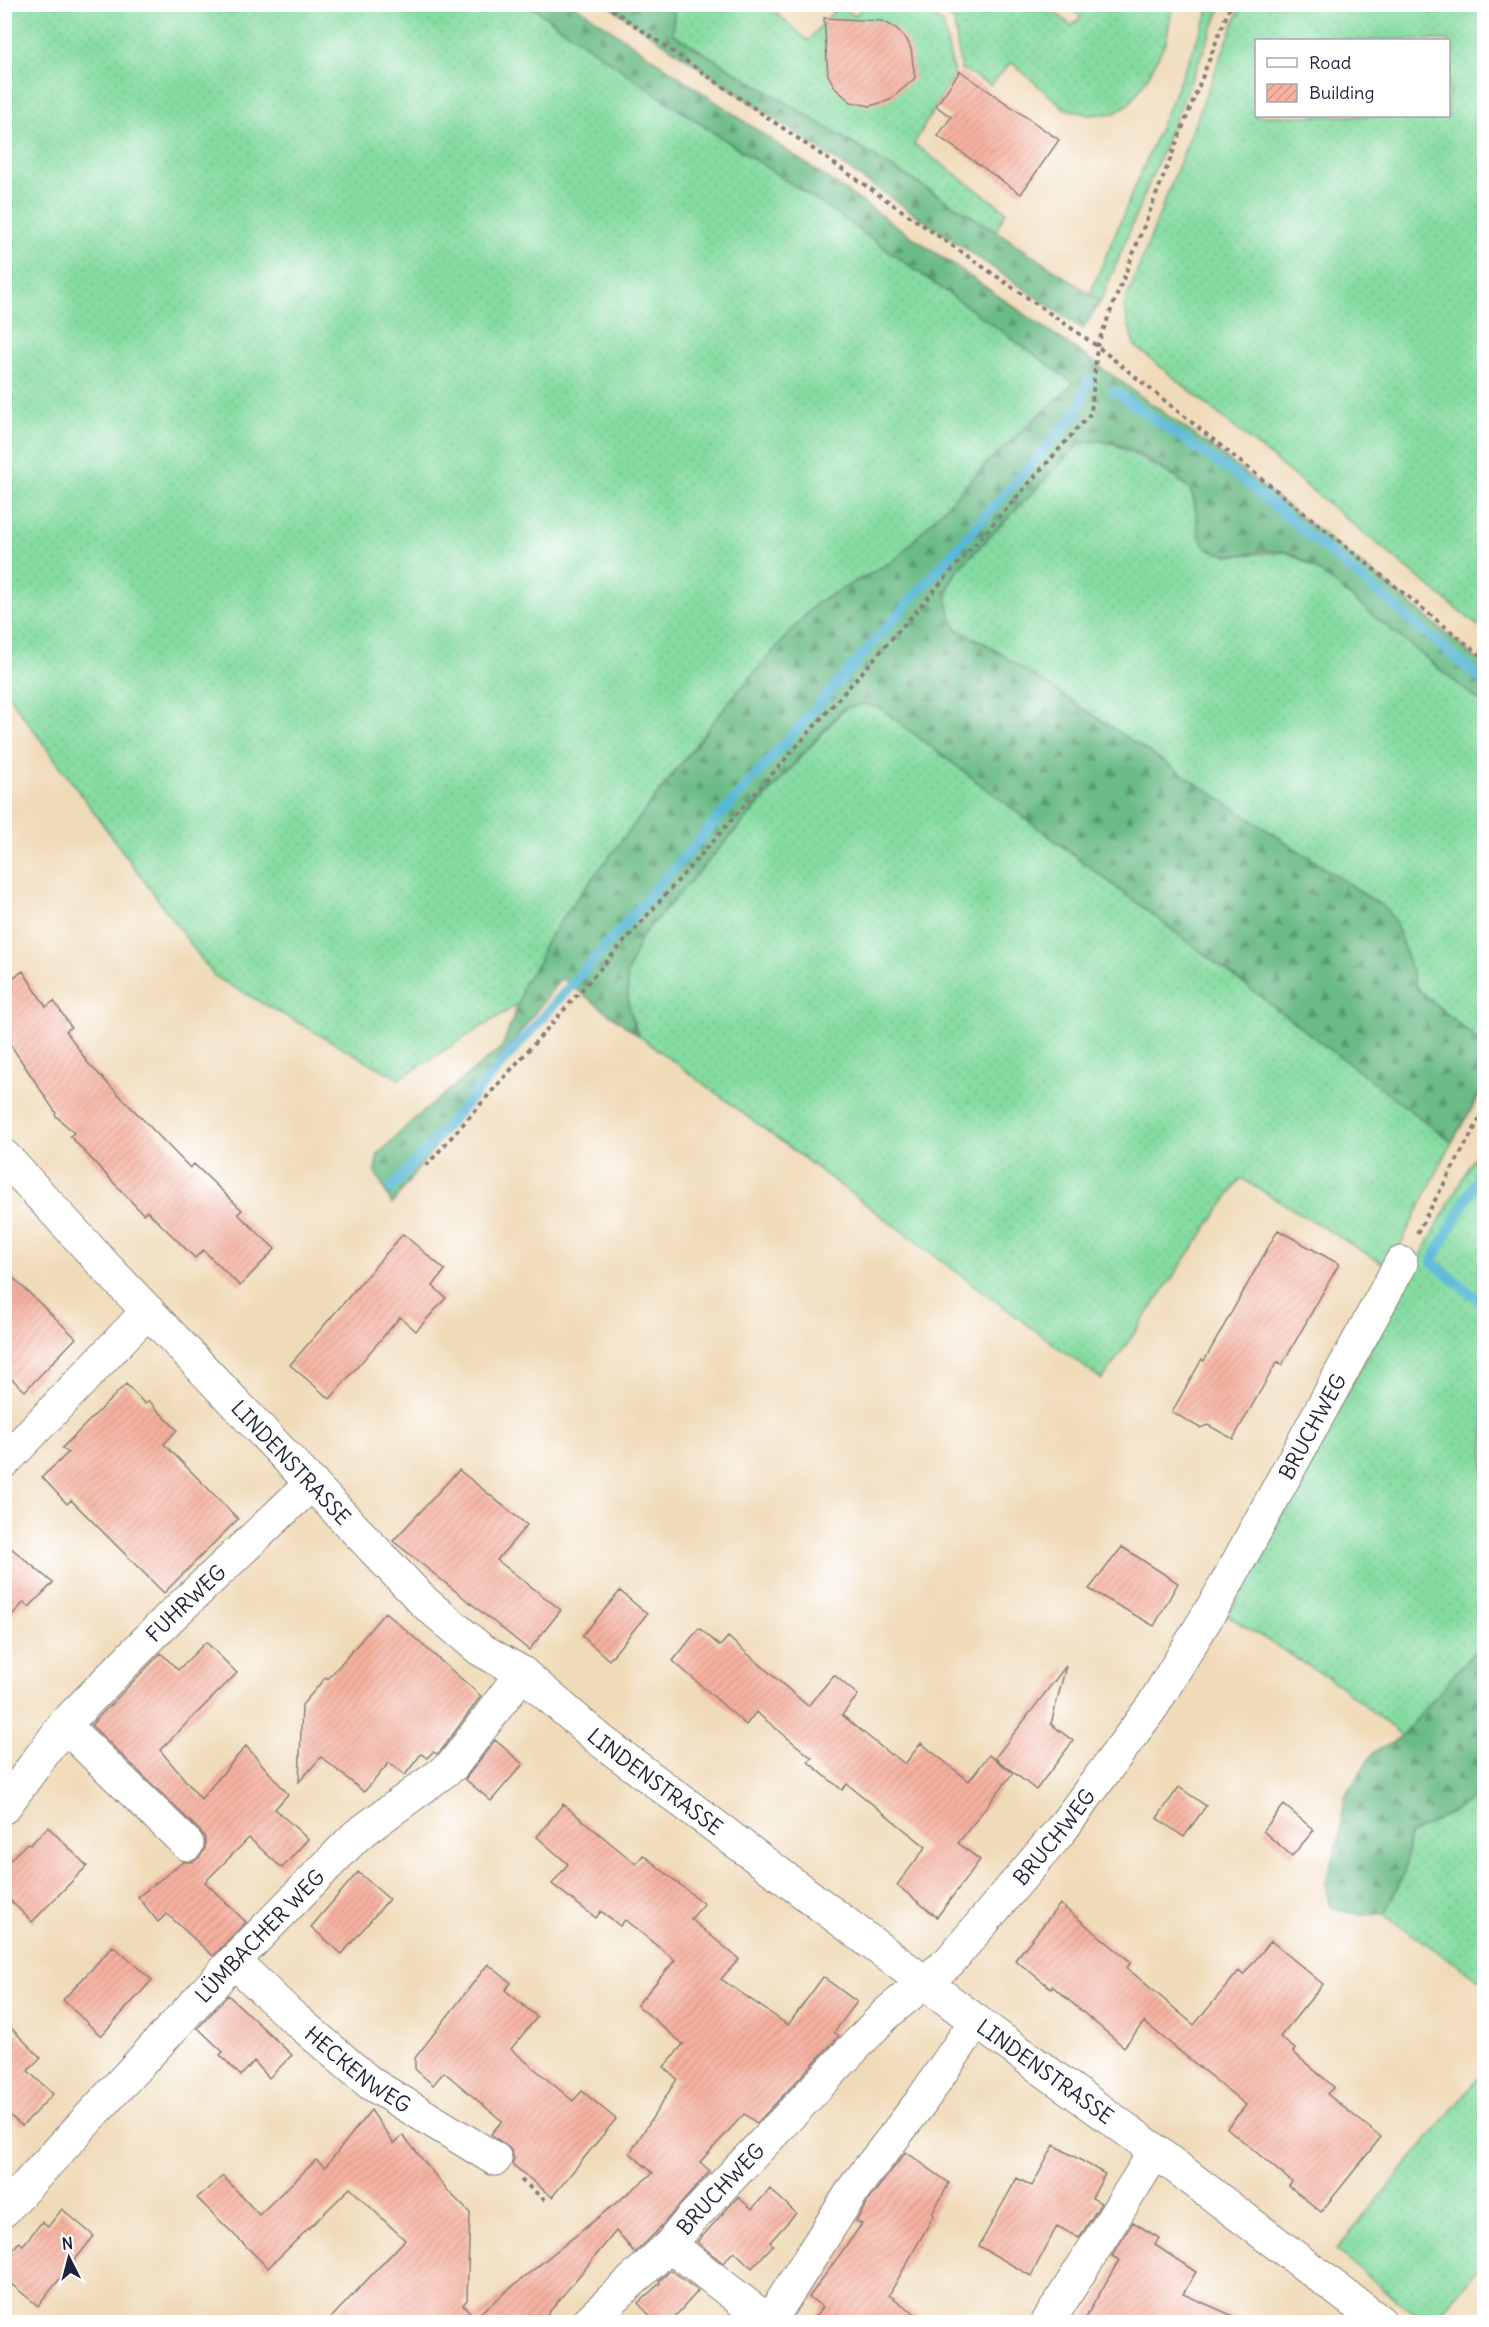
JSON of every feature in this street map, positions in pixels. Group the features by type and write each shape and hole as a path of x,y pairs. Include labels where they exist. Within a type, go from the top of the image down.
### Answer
{"street":[{"name":"LINDENSTRASSE","path":"4,1156 424,1602 480,1649 522,1673 600,1740 976,2021 1219,2198 1380,2322"},
{"name":"BRUCHWEG","path":"588,2322 670,2245 691,2219 887,2013 949,1962 1061,1830 1152,1707 1219,1596 1401,1263"},
{"path":"4,1462 148,1311"},
{"name":"FUHRWEG","path":"4,1807 64,1725 168,1619 312,1483"},
{"name":"LÜMBACHER WEG","path":"4,2210 234,1961 356,1836 453,1765 522,1673"},
{"path":"64,1725 187,1844"},
{"name":"HECKENWEG","path":"234,1961 288,2013 370,2083 495,2159"},
{"path":"670,2245 769,2322 855,2187 920,2103 976,2021"},
{"path":"1048,2322 1155,2152"}],"path":[{"path":"604,4 1097,346 1485,657"},
{"path":"426,1166 1091,413 1097,346 1231,4"},
{"path":"1401,1263 1485,1111"}],"green space":[{"path":"8,4 529,5 663,99 837,214 1075,383 988,462 895,560 816,603 732,698 571,906 561,977 399,1079 214,976 5,691 4,8"},
{"path":"529,5 575,5 1087,357 1218,452 1399,594 1484,665 1484,705 1315,568 1298,557 1277,551 1228,555 1210,549 1200,537 1193,497 1186,485 1144,457 1107,442 1093,441 1080,444 958,569 953,577 947,598 957,629 987,645 1385,908 1395,921 1417,989 1484,1045 1484,1088 1452,1142 880,708 862,704 843,709 641,937 627,974 629,1007 638,1035 561,978 392,1204 375,1171 378,1154 413,1120 502,1047 519,1002 523,984 540,960 542,948 571,906 732,698 816,603 895,560 988,462 1074,383 837,214 663,99"},
{"path":"608,5 674,5 673,34 996,231 1101,301 1083,329"},
{"path":"674,5 767,5 808,41 839,5 855,16 864,5 920,5 943,24 954,74 914,144 1006,211 996,231 673,34"},
{"path":"931,5 1045,5 1072,26 1081,17 1065,5 1173,5 1166,41 1149,75 1131,102 1115,113 1089,115 1064,108 1011,62 991,85 961,69 954,21"},
{"path":"1206,5 1222,5 1101,301 1090,294 1207,16"},
{"path":"1241,5 1484,5 1484,631 1134,345 1124,306"},
{"path":"1093,440 1115,444 1177,478 1191,490 1196,511 1227,556 1287,552 1315,568 1484,705 1484,1045 1417,989 1395,921 1385,908 987,645 957,629 947,599 950,585 958,569 1080,444"},
{"path":"862,704 880,708 1452,1142 1389,1267 1241,1178 1102,1380 638,1035 629,1007 627,974 641,937 844,709"},
{"path":"1484,1138 1484,1630 1481,1644 1402,1736 1338,1684 1228,1616"},
{"path":"1484,1630 1484,1794 1409,1835 1406,1869 1384,1915 1350,1913 1330,1907 1325,1885 1338,1843 1345,1796 1373,1753 1402,1736 1481,1644"},
{"path":"1484,1794 1484,1983 1384,1915 1406,1869 1409,1835"},
{"path":"1484,2071 1484,2262 1434,2322 1424,2322 1336,2250"}],"building":[{"path":"824,18 881,21 896,28 907,40 911,49 915,78 890,100 870,106 851,102 836,89 828,75"},
{"path":"960,71 1059,140 1021,194 938,136 951,117 936,106"},
{"path":"23,971 46,1007 54,1001 71,1027 66,1031 88,1063 190,1168 194,1164 242,1210 238,1214 275,1249 240,1286 203,1250 195,1258 147,1211 143,1214 70,1136 74,1133 55,1115 56,1113 4,1035 4,983"},
{"path":"1278,1230 1339,1264 1282,1365 1277,1362 1233,1439 1208,1425 1200,1428 1172,1412 1202,1359 1204,1361"},
{"path":"403,1234 445,1270 433,1286 446,1298 416,1331 400,1317 330,1399 290,1365"},
{"path":"4,1269 76,1338 25,1391 4,1372"},
{"path":"126,1384 145,1404 149,1401 177,1430 164,1444 238,1519 164,1593 71,1500 67,1504 42,1477 68,1453 62,1448"},
{"path":"459,1470 527,1525 497,1560 561,1610 529,1650 393,1541"},
{"path":"4,1542 53,1583 29,1607 24,1602 4,1624"},
{"path":"1122,1547 1178,1583 1154,1626 1089,1589"},
{"path":"620,1591 647,1614 609,1660 582,1636"},
{"path":"385,1612 481,1696 440,1752 436,1754 433,1752 427,1758 421,1754 405,1775 389,1763 364,1792 321,1757 299,1782 302,1705 326,1677 328,1679"},
{"path":"699,1628 720,1646 728,1637 808,1706 834,1675 858,1695 842,1715 905,1764 921,1743 969,1781 989,1755 1013,1773 958,1843 980,1860 937,1917 897,1885 926,1847 847,1784 842,1790 808,1762 812,1758 756,1712 746,1725 673,1661"},
{"path":"206,1642 237,1673 160,1750 201,1799 246,1746 288,1794 275,1809 308,1839 282,1868 249,1838 205,1882 246,1922 213,1956 167,1914 158,1922 138,1897 183,1862 193,1862 200,1857 205,1848 205,1838 91,1725 161,1653 178,1670"},
{"path":"1066,1666 1051,1724 1073,1741 1036,1790 995,1758"},
{"path":"495,1740 523,1764 491,1801 465,1779"},
{"path":"1179,1787 1206,1806 1184,1837 1157,1818"},
{"path":"563,1804 636,1864 643,1855 704,1904 691,1919 739,1959 721,1979 788,2025 823,1977 857,2002 834,2032 839,2036 757,2123 744,2114 700,2162 710,2171 656,2232 635,2253 616,2231 541,2322 327,2322 405,2240 350,2188 268,2268 197,2198 223,2176 259,2215 316,2160 325,2167 371,2110 394,2144 403,2135 446,2189 470,2213 467,2300 463,2305 475,2317 653,2173 630,2153 677,2079 664,2067 683,2044 637,2005 675,1960 625,1920 620,1926 601,1911 596,1918 552,1884 568,1864 537,1837"},
{"path":"1284,1805 1314,1830 1292,1856 1263,1831"},
{"path":"48,1827 87,1866 32,1922 4,1894 4,1866 27,1843 30,1845"},
{"path":"358,1872 389,1899 342,1954 311,1927"},
{"path":"1060,1904 1131,1962 1127,1968 1194,2025 1239,1971 1243,1975 1271,1941 1323,1984 1280,2037 1295,2049 1293,2052 1334,2087 1327,2094 1381,2137 1321,2212 1289,2186 1292,2182 1227,2128 1246,2105 1144,2022 1124,2047 1052,1986 1051,1988 1015,1960"},
{"path":"113,1946 152,1980 101,2036 63,2000"},
{"path":"488,1964 511,1983 505,1990 537,2017 511,2049 573,2101 582,2091 616,2119 552,2197 512,2164 514,2159 511,2150 491,2134 502,2121 444,2072 433,2085 415,2069 415,2058"},
{"path":"228,1995 292,2055 269,2078 254,2061 241,2076 220,2055 223,2052 198,2028"},
{"path":"4,2021 41,2058 28,2071 53,2094 22,2126 4,2110"},
{"path":"1054,2145 1105,2174 1092,2198 1101,2203 1079,2238 1057,2226 1031,2276 979,2246 1017,2178 1032,2186"},
{"path":"906,2152 949,2183 932,2214 934,2215 889,2295 927,2322 812,2322 823,2307 809,2297 862,2224 856,2221 870,2198"},
{"path":"770,2189 796,2213 770,2242 773,2245 752,2268 734,2251 723,2263 697,2242 738,2197 752,2209"},
{"path":"62,2209 94,2236 38,2306 4,2278 4,2260 19,2242 23,2245 42,2222 48,2227"},
{"path":"1133,2222 1159,2238 1155,2245 1196,2272 1183,2294 1247,2322 1083,2322 1119,2260 1112,2256"},
{"path":"671,2270 698,2291 670,2322 656,2322 638,2303"}],"waterway":[{"path":"391,1189 1078,411 1089,379"},
{"path":"1114,391 1242,479 1484,681"},
{"path":"1484,1167 1432,1262 1484,1304"}]}
